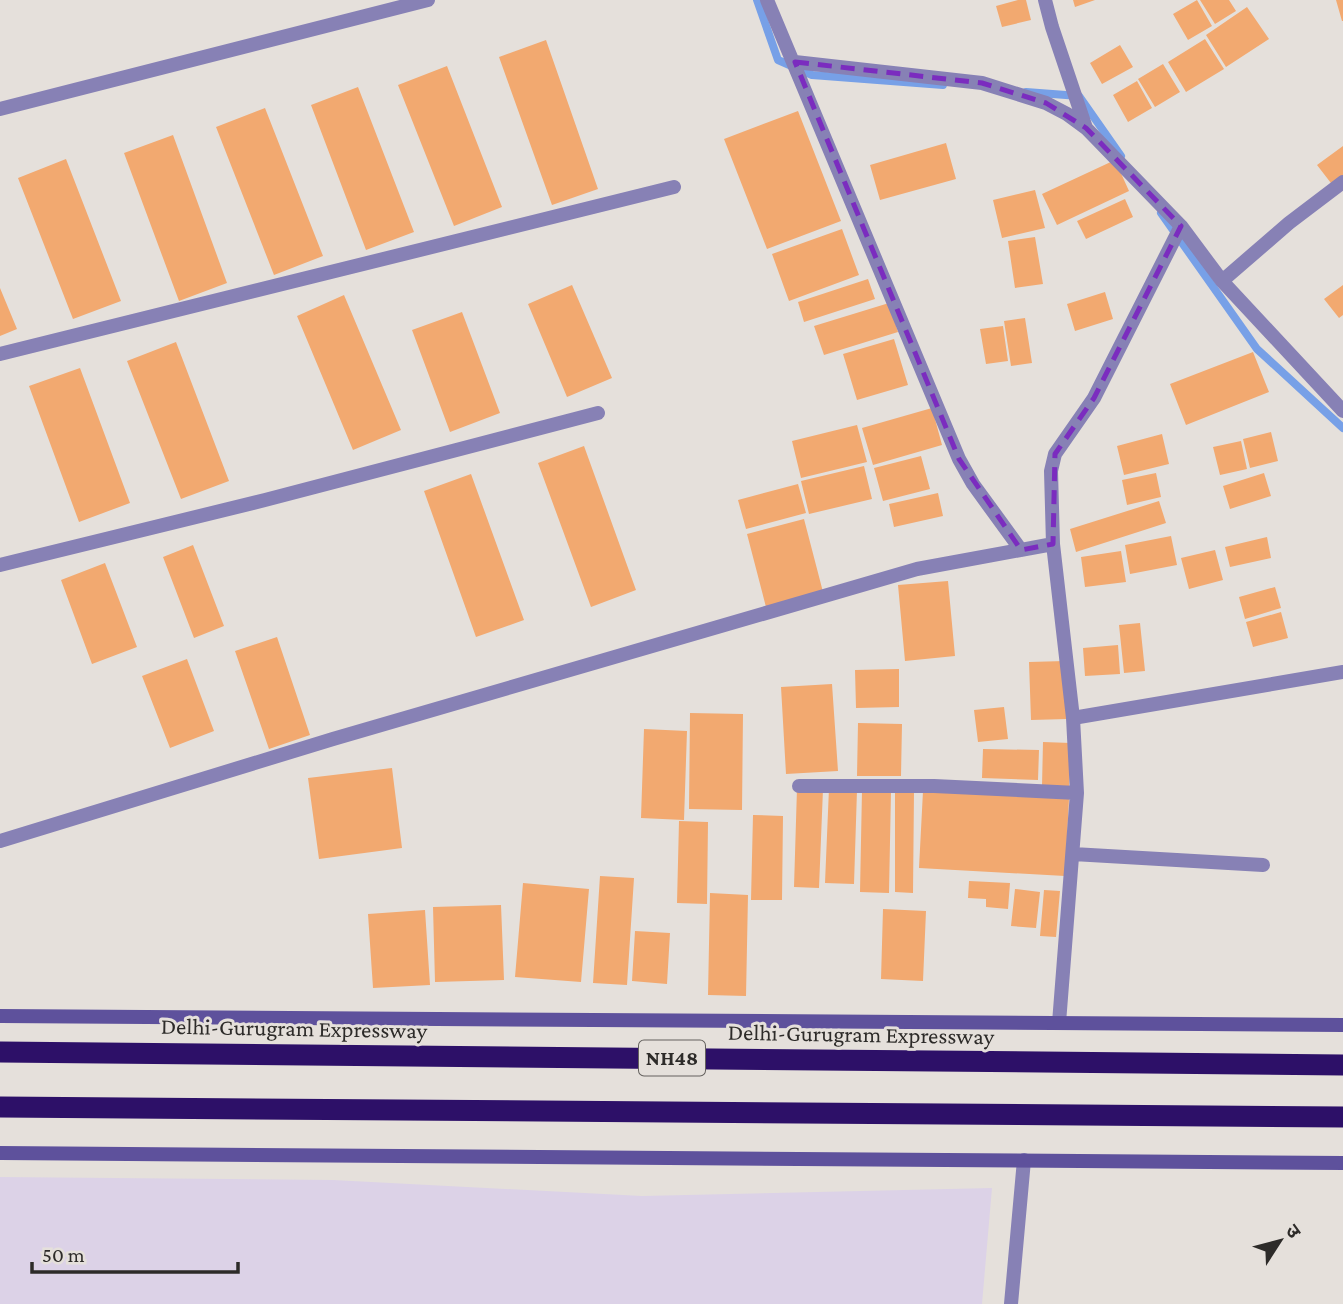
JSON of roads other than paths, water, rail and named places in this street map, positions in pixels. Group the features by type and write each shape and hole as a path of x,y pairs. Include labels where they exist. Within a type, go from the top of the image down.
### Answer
{"highway":[{"name":"Delhi-Gurugram Expressway","path":"0,1052 1343,1065"},
{"path":"0,1107 1343,1117"}],"main road":[{"path":"0,1016 1343,1026"},
{"path":"0,1153 1343,1163"}],"street":[{"path":"0,108 428,0"},
{"path":"767,0 959,459 973,484 1021,550"},
{"path":"1045,0 1086,128"},
{"path":"794,62 982,83 1046,103 1067,114 1086,128 1181,226 1222,281 1343,411"},
{"path":"1222,281 1343,182"},
{"path":"0,354 674,187"},
{"path":"1059,1023 1077,793 1073,718 1053,544 1051,471 1055,454 1094,398 1181,226"},
{"path":"0,565 598,414"},
{"path":"0,841 346,735 904,573 1053,544"},
{"path":"1073,718 1343,672"},
{"path":"799,786 934,786 1077,793"},
{"path":"1073,855 1263,865"},
{"path":"1011,1304 1024,1160"}],"waterway":[{"path":"757,0 778,60 812,75 943,85"},
{"path":"1026,92 1079,96 1121,156"},
{"path":"1161,213 1257,349 1343,428"}]}
